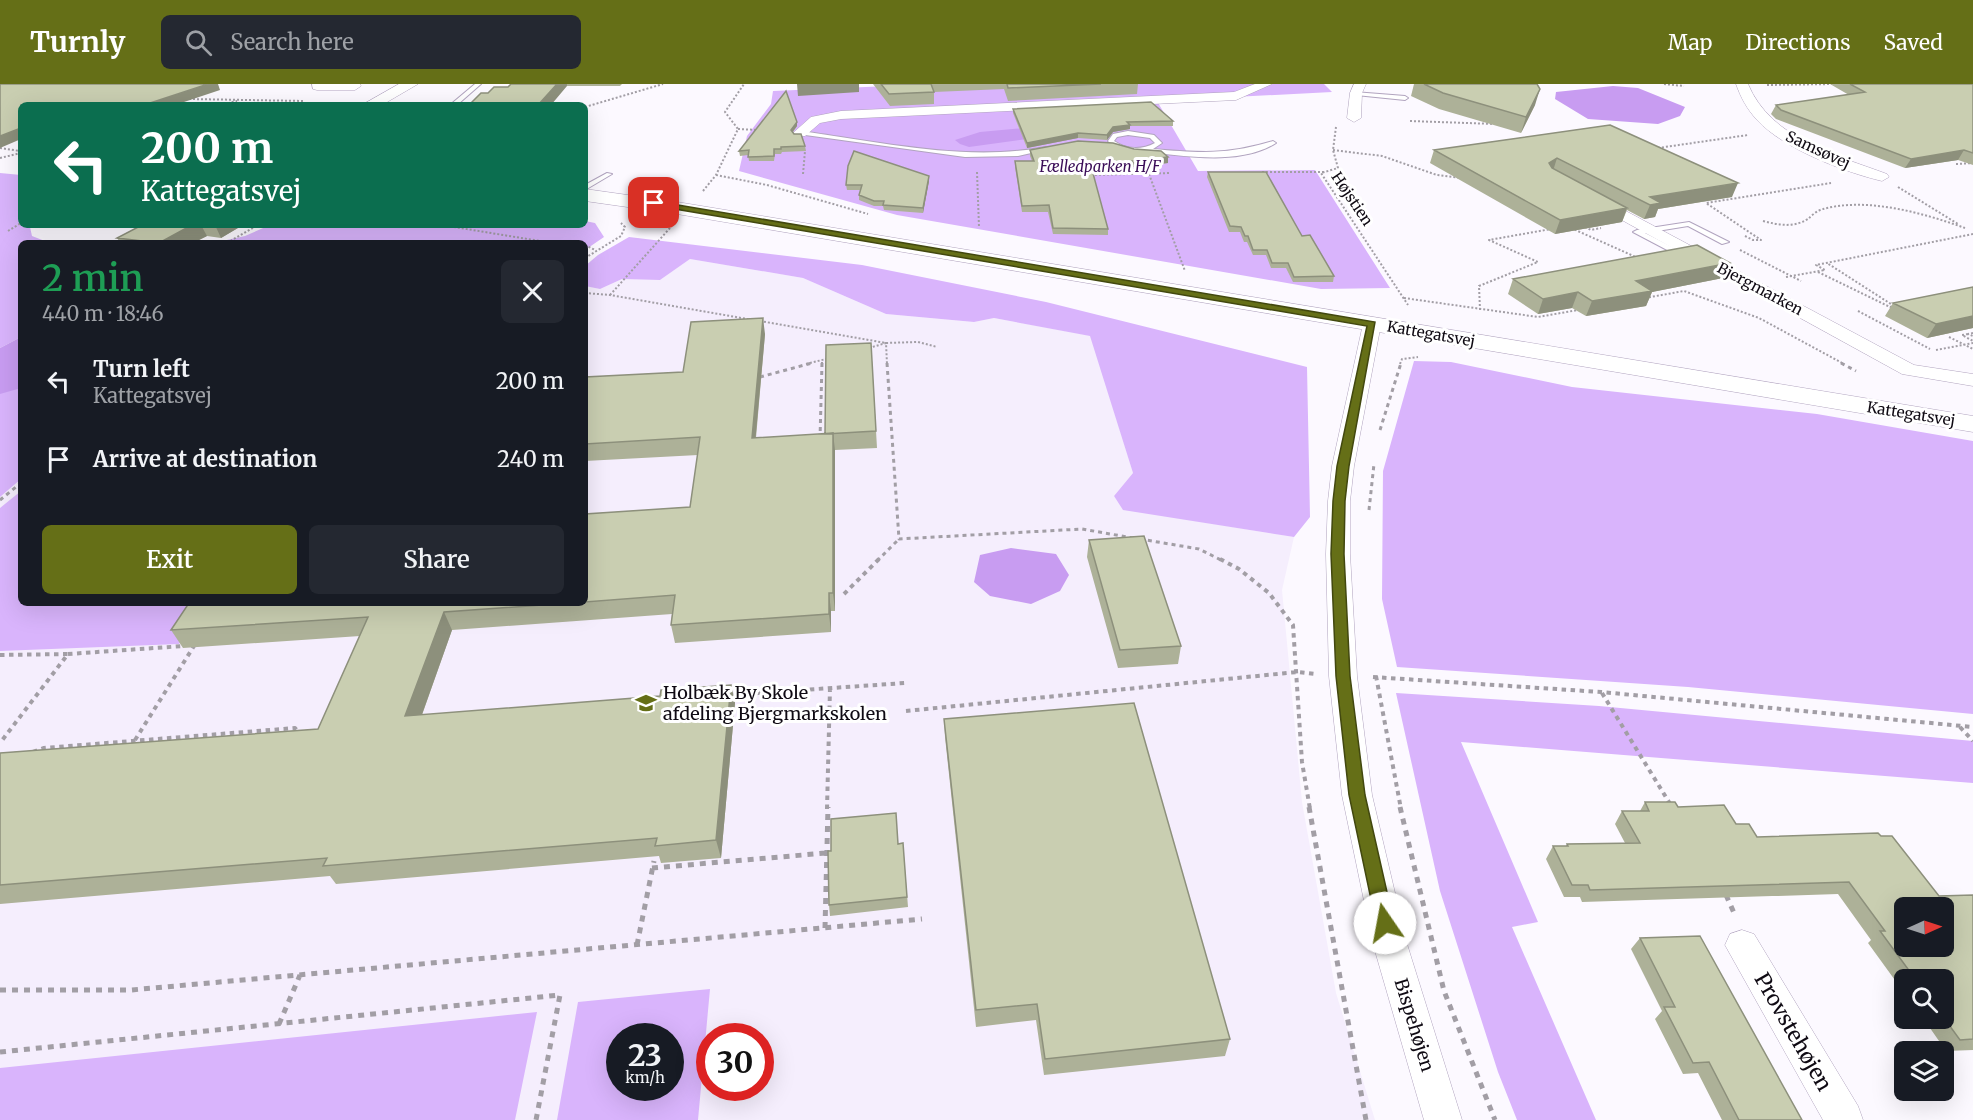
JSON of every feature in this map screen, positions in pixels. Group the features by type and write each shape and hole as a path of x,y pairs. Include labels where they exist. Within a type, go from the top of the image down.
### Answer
{"street":[{"path":"376,102 410,84"},
{"path":"800,133 816,120 848,114 1236,96 1266,84"},
{"name":"Samsøvej","path":"1742,84 1746,100 1778,130 1801,144 1879,176"},
{"path":"317,86 357,85"},
{"path":"336,94 357,85"},
{"path":"1354,118 1358,88"},
{"name":"Bjergmarken","path":"1575,188 1909,370 1973,380"},
{"name":"Kattegatsvej","path":"588,190 676,216 1372,324 1973,424"},
{"name":"Bispehøjen","path":"1372,324 1343,466 1339,501 1338,554 1343,676 1357,795 1390,944 1443,1120"},
{"name":"Provstehøjen","path":"1742,945 1844,1120"}],"lane":[{"path":"457,102 478,84"},
{"path":"1358,88 1405,98"},
{"path":"800,133 976,156 1018,154 1050,148"},
{"path":"1113,144 1112,138 1115,135 1128,133 1145,134 1159,140 1152,148 1138,150"},
{"path":"1103,142 1138,150 1193,154 1256,150 1273,143"},
{"path":"588,187 609,174"},
{"path":"1671,250 1637,232 1689,224 1725,242"}],"path":[{"path":"588,106 663,84"},
{"path":"744,84 725,112 738,129 800,133"},
{"path":"1664,84 1684,86"},
{"path":"1742,84 1835,84"},
{"path":"186,99 311,102 336,94"},
{"path":"234,102 243,100"},
{"name":"Højstien","path":"1354,118 1337,119 1333,150 1338,168 1321,173 1409,309"},
{"path":"1410,121 1491,124 1497,122 1494,119"},
{"path":"702,192 716,175 738,129"},
{"path":"1651,149 1778,130"},
{"path":"0,148 18,151"},
{"path":"1333,150 1397,160 1434,175 1452,179 1464,177"},
{"path":"0,158 18,153"},
{"path":"976,156 979,227"},
{"path":"1956,164 1973,163"},
{"path":"1149,174 1185,272"},
{"path":"1744,235 1753,240 1761,240 1706,203 1879,176 1973,233"},
{"path":"1763,221 1782,226 1801,223 1822,208 1868,205 1919,212 1965,228"},
{"path":"610,295 676,216"},
{"path":"588,256 621,236 625,227 620,222"},
{"path":"8,231 18,225"},
{"path":"1579,225 1568,227 1643,260"},
{"path":"232,240 253,228"},
{"path":"460,228 534,240"},
{"path":"1480,310 1479,286 1538,262 1489,240 1556,229"},
{"path":"1599,229 1608,234"},
{"path":"1750,284 1825,270 1816,265 1973,233"},
{"path":"1725,242 1801,281"},
{"path":"588,247 596,251"},
{"path":"1818,272 1890,307 1894,306 1826,263"},
{"path":"1639,299 1684,291 1759,318 1856,371"},
{"path":"588,293 610,295 886,343 918,342 937,347"},
{"path":"1404,298 1538,316 1583,309"},
{"path":"1858,311 1933,351"},
{"path":"1968,334 1973,338 1962,335 1968,334"},
{"path":"1949,337 1973,349"},
{"path":"1964,345 1973,338"},
{"path":"865,349 886,343"},
{"path":"886,343 899,539"},
{"path":"760,377 833,357"},
{"path":"1379,433 1402,359 1420,357"},
{"path":"820,440 822,360"},
{"path":"1368,514 1374,456"},
{"path":"0,500 18,485"},
{"path":"844,594 899,539 1082,529 1199,549 1239,569 1269,593 1293,625 1304,773 1366,1120"},
{"path":"135,740 199,637"},
{"path":"0,655 68,654 194,646"},
{"path":"0,744 68,654"},
{"path":"1375,667 1393,777 1444,991 1495,1120"},
{"path":"906,711 1297,672 1601,692 1973,728"},
{"path":"727,695 905,683"},
{"path":"825,928 830,688"},
{"path":"1601,692 1673,810"},
{"path":"1960,726 1973,741"},
{"path":"27,754 44,748 295,728 307,740"},
{"path":"652,868 826,853"},
{"path":"637,945 654,861"},
{"path":"1721,888 1733,907 1742,945"},
{"path":"0,990 131,990 922,919"},
{"path":"279,1024 300,975"},
{"path":"0,1052 560,995 536,1120"}],"shaded area":[{"path":"1613,86 1638,88 1685,107 1680,116 1658,124 1588,119 1555,99 1556,92"},
{"path":"1025,128 1041,137 969,147 955,140 980,132"},
{"name":"Holbæk By Skole afdeling Bjergmarkskolen","path":"690,259 803,278 886,314 974,322 994,318 1091,336 1133,473 1114,496 1123,509 1294,537 1282,590 1302,802 1336,993 1375,1120 0,1120 0,497 18,482 18,606 588,606 588,287 600,289 622,279 660,280"},
{"path":"18,339 18,389 0,394 0,348"},
{"path":"1011,548 1056,554 1069,575 1060,591 1031,604 990,596 974,582 980,555"}],"green space":[{"name":"Fælledparken H/F","path":"935,84 1324,84 1332,92 1157,101 1198,171 1315,170 1390,288 1321,289 897,215 739,171 747,136 771,104 773,91"},
{"path":"0,173 18,175 18,228 30,228 32,236 42,240 18,240 18,339 0,348"},
{"path":"588,222 595,223 604,237 588,248 588,240 227,240 245,236 263,228 588,228"},
{"path":"629,237 862,265 1046,302 1307,367 1310,517 1294,537 1123,510 1114,496 1133,473 1090,336 994,318 974,322 886,314 803,278 690,259 660,280 622,279 600,289 588,287 588,263"},
{"path":"1414,361 1451,362 1572,387 1817,414 1973,441 1973,714 1688,687 1397,667 1382,599 1383,471"},
{"path":"18,381 18,482 0,497 0,384"},
{"path":"18,493 18,606 202,606 179,644 0,651 0,508"},
{"path":"1396,693 1599,706 1973,741 1973,783 1461,742 1538,922 1512,927 1596,1120 1517,1120 1498,1072 1440,891"},
{"path":"710,989 707,1023 696,1023 696,1101 700,1101 698,1120 557,1120 578,1002"},
{"path":"537,1012 515,1120 0,1120 0,1068"}],"building":[{"path":"0,84 208,84 153,102 18,102 18,129 0,136"},
{"path":"511,84 557,84 541,102 472,102 481,93 488,93 494,87 508,87"},
{"path":"881,84 931,84 934,92 889,94"},
{"path":"1007,84 1101,84 1008,88"},
{"path":"1424,84 1537,84 1540,89 1526,117 1443,93"},
{"path":"1850,84 1973,84 1973,153 1964,150 1911,159 1781,110 1776,105 1865,92"},
{"path":"786,91 797,122 791,130 794,134 801,134 805,146 774,149 774,156 748,157 749,150 739,151"},
{"path":"1151,102 1173,121 1127,122 1130,125 1113,127 1107,135 1078,133 1027,143 1013,109"},
{"path":"1610,125 1738,183 1650,197 1661,203 1650,205 1557,158 1549,163 1552,168 1627,208 1560,220 1434,150"},
{"path":"1078,141 1113,143 1134,149 1161,151 1168,157 1091,166 1108,229 1053,228 1049,205 1022,206 1015,161 1034,161 1030,150"},
{"path":"854,151 929,176 923,208 883,205 884,201 874,201 859,195 862,185 846,185 848,166"},
{"path":"1208,172 1266,172 1302,236 1310,235 1334,276 1294,277 1288,263 1272,263 1267,250 1253,250 1248,236 1245,236 1241,227 1230,226"},
{"path":"136,228 186,228 164,240 117,238"},
{"path":"1697,245 1730,263 1636,281 1652,291 1592,301 1578,292 1543,299 1513,279"},
{"path":"1973,287 1973,316 1936,324 1893,303"},
{"path":"763,318 752,438 833,433 833,593 829,593 829,614 671,625 675,595 588,602 588,514 690,507 700,437 588,444 588,377 683,372 691,322"},
{"path":"871,343 876,431 825,434 826,345"},
{"path":"1144,536 1181,646 1120,650 1089,540"},
{"path":"187,606 528,606 444,612 405,716 660,696 661,690 731,685 716,840 655,846 657,838 323,866 327,858 0,885 0,753 318,729 368,617 171,630"},
{"path":"1134,703 1230,1039 1045,1059 1037,1004 976,1010 944,719"},
{"path":"1645,802 1675,802 1678,807 1724,805 1736,824 1749,824 1757,837 1878,833 1881,836 1892,836 1939,896 1973,895 1973,1039 1960,1040 1952,1029 1954,1029 1954,969 1908,969 1899,957 1954,957 1954,897 1894,897 1894,950 1880,931 1885,931 1849,882 1590,890 1588,885 1572,885 1553,846 1640,843 1622,811 1649,811"},
{"path":"896,813 898,844 903,843 907,897 829,905 828,851 831,851 831,819"},
{"path":"1700,936 1802,1120 1739,1120 1709,1062 1693,1063 1664,1007 1675,1007 1640,938"}],"place":[{"name":"Holbæk By Skole afdeling Bjergmarkskolen","path":"646,703"}],"route":[{"path":"654,203 1372,324 1343,466 1339,501 1338,554 1343,676 1357,795 1385,923"}]}
